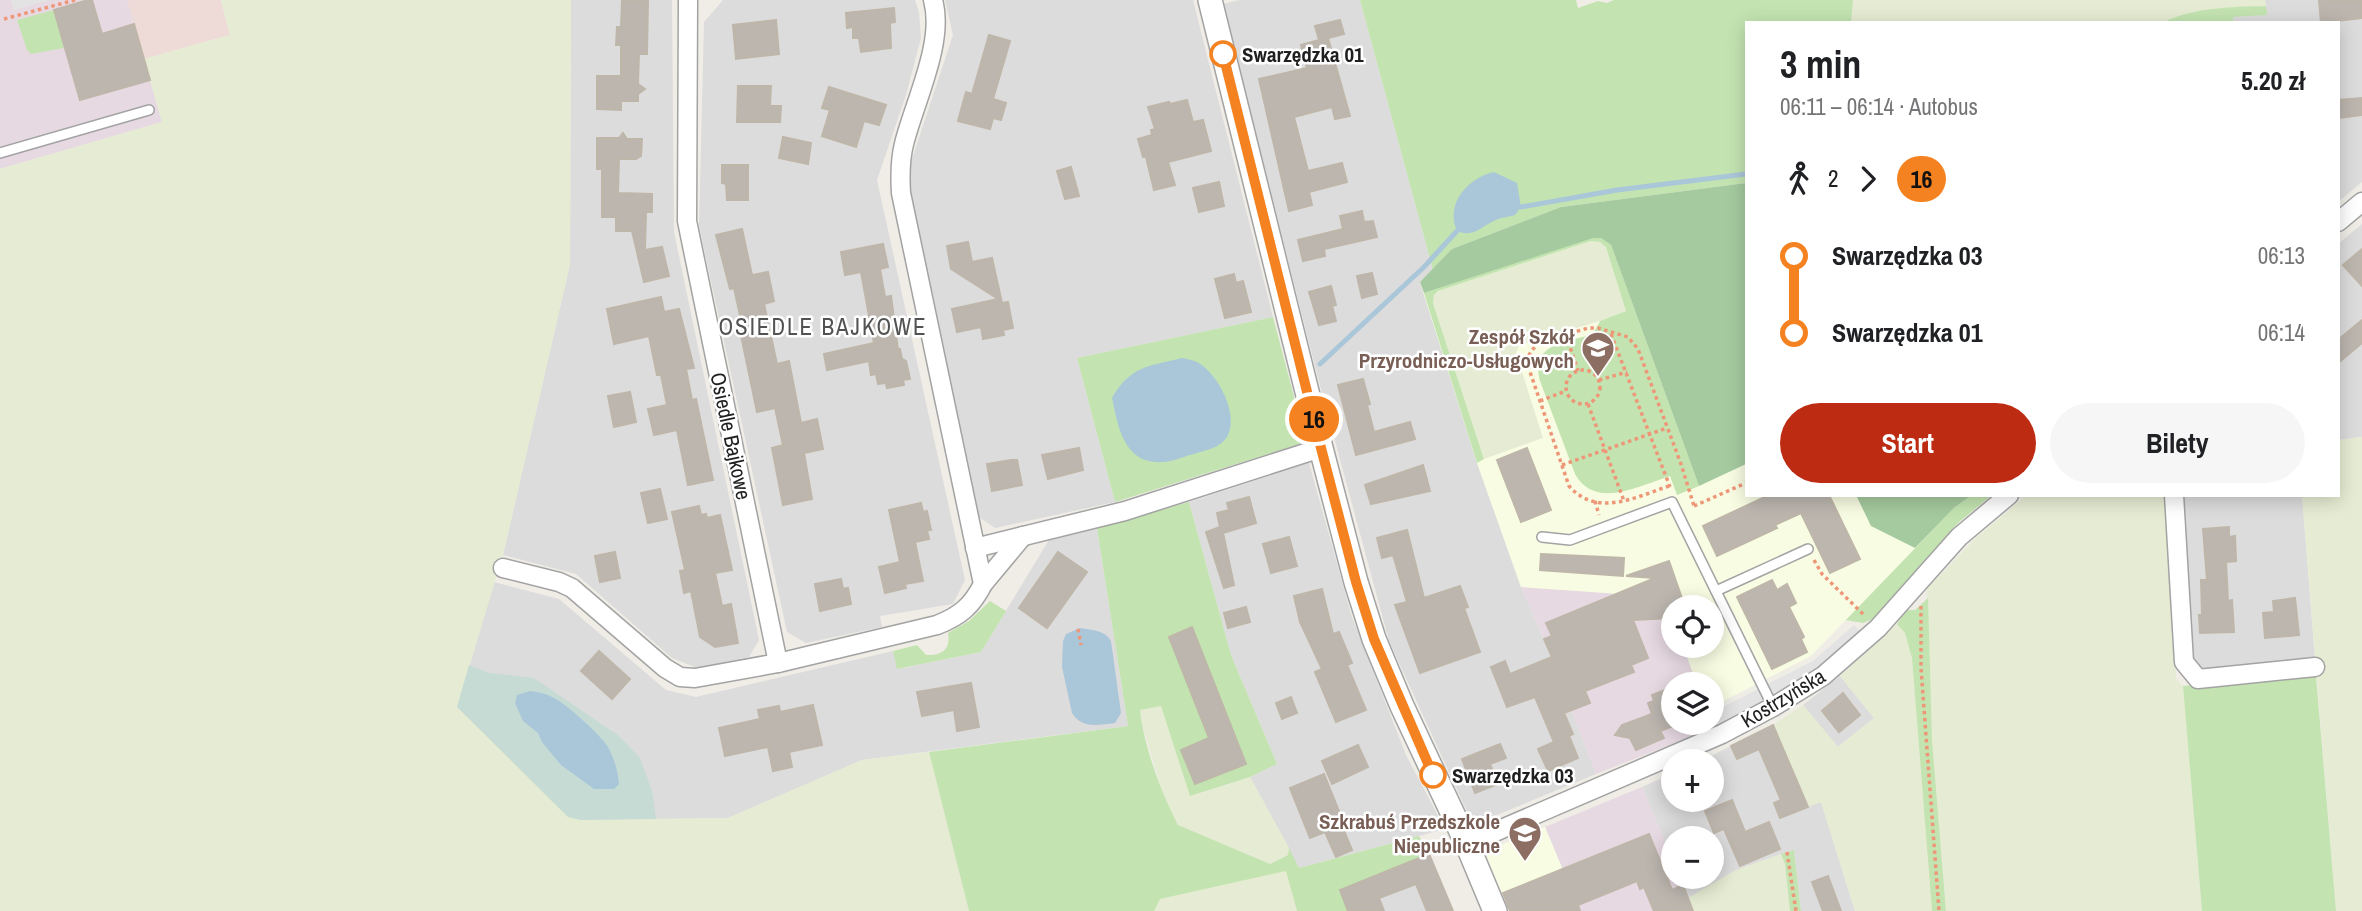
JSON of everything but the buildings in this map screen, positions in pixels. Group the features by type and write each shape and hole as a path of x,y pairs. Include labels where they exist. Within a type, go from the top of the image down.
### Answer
{"street":[{"name":"Osiedle Bajkowe","path":"688,0 687,221 778,663"},
{"path":"933,0 936,20 934,37 904,145 901,193 983,584"},
{"path":"1210,0 1356,582 1374,639 1428,764 1467,844 1494,911"},
{"path":"2340,220 2362,202"},
{"path":"975,548 1125,511 1321,448"},
{"name":"Kostrzyńska","path":"1467,844 1722,734 1823,676 1878,628 1958,537 2007,497"},
{"path":"2174,497 2184,662 2198,679 2315,667"},
{"path":"503,568 559,582 572,588 665,668 680,677 695,678 778,663 946,622 966,610 983,584 1023,536"}],"lane":[{"path":"0,153 149,110"},
{"path":"1542,537 1570,540 1672,502 1773,707"},
{"path":"1716,591 1808,549"}],"path":[{"path":"4,19 75,0"},
{"path":"1670,486 1612,504 1584,499 1569,486 1528,366 1532,349 1539,343 1588,328 1628,337 1638,349 1694,506"},
{"path":"1610,332 1670,486 1672,502"},
{"path":"1566,335 1578,371"},
{"path":"1578,371 1591,372 1599,380 1598,397 1588,404 1577,404 1566,391 1567,380 1578,371"},
{"path":"1599,380 1627,372"},
{"path":"1540,401 1566,391"},
{"path":"1588,404 1624,501"},
{"path":"1562,464 1667,428"},
{"path":"1678,513 1745,483"},
{"path":"1808,549 1822,574 1878,628"},
{"path":"1909,592 1919,600 1921,607 1921,668 1939,911"},
{"path":"1078,629 1081,645"},
{"path":"1787,852 1796,911"}],"shaded area":[{"path":"0,0 127,0 162,122 0,169"},
{"path":"11,0 49,0 14,10"},
{"path":"127,0 221,0 230,35 144,59"},
{"path":"221,0 571,0 570,264 503,555 457,707 581,820 728,818 862,760 929,752 969,911 0,911 0,169 162,122 144,59 230,35"},
{"path":"571,0 672,0 674,232 759,640 749,657 697,668 672,658 576,574 503,555 570,264"},
{"path":"723,0 915,0 919,12 921,38 906,95 877,180 965,580 953,604 880,616 882,627 806,643 787,632 699,226 704,22"},
{"path":"945,0 1193,0 1273,317 1077,358 1115,502 995,528 979,517 907,174 953,35"},
{"path":"1240,0 1360,0 1433,270 1420,282 1477,463 1521,587 1596,774 1480,822 1469,816 1389,641 1317,374 1223,4"},
{"path":"1853,0 2265,0 2266,6 2209,10 2167,21 1851,21"},
{"path":"2265,0 2362,0 2362,182 2340,200 2340,21 2234,21 2233,17 2266,15"},
{"path":"1494,172 1517,183 1521,207 1515,215 1498,219 1473,232 1457,231 1454,211 1461,193 1476,180"},
{"name":"Zespół Szkół Przyrodniczo-Usługowych","path":"1745,183 1745,497 1969,497 1955,507 1811,656 1724,701 1724,672 1693,672 1687,658 1724,658 1724,595 1661,597 1521,587 1477,463 1420,282 1433,270 1561,207"},
{"path":"2362,224 2362,437 2340,440 2340,242"},
{"path":"1591,241 1600,242 1607,247 1626,311 1519,345 1516,353 1543,438 1484,459 1433,303 1434,295 1438,291"},
{"path":"1182,358 1195,361 1205,368 1219,385 1231,418 1227,437 1212,448 1171,461 1150,461 1139,457 1131,451 1120,432 1112,398 1133,373"},
{"path":"2362,437 2362,911 2336,911 2302,497 2340,497 2340,440"},
{"path":"1309,463 1352,617 1406,755 1445,829 1299,868 1250,777 1277,764 1231,655 1189,502"},
{"path":"2025,497 2166,497 2176,679 2183,686 2202,911 1946,911 1932,740 1927,589 1977,537"},
{"path":"2182,497 2302,497 2315,660 2206,671 2193,660"},
{"path":"1097,528 1128,726 862,760 728,818 581,820 457,707 494,582 559,599 666,690 696,697 893,651 898,669 981,652 1049,540"},
{"path":"1521,587 1661,597 1661,658 1687,658 1693,672 1661,672 1661,735 1695,735 1596,774"},
{"path":"1897,624 1905,633 1912,658 1932,911 1855,911 1821,802 1808,807 1773,725 1803,705 1838,747 1874,718 1840,676"},
{"path":"1854,625 1867,639 1724,733 1724,706 1813,661"},
{"path":"1080,628 1101,633 1111,641 1121,713 1115,723 1086,724 1072,713 1062,667 1063,641 1066,634"},
{"path":"469,665 489,673 534,678 619,736 640,758 652,791 656,819 581,820 568,817 457,707"},
{"path":"1840,676 1874,718 1838,747 1803,705"},
{"path":"530,691 562,703 604,742 618,775 619,784 614,789 594,789 561,765 538,733 523,721 515,703 517,695"},
{"path":"1161,706 1191,796 1250,777 1289,848 1288,855 1270,864 1178,825 1165,801 1140,710"},
{"path":"1773,725 1808,806 1821,802 1855,911 1801,911 1794,851 1724,882 1724,826 1661,826 1661,832 1642,787 1661,778 1661,812 1724,812 1724,750"},
{"path":"1642,787 1661,832 1661,889 1685,889 1688,898 1658,911 1580,911 1545,827"},
{"name":"Szkrabuś Przedszkole Niepubliczne","path":"1545,827 1580,911 1509,911 1487,857 1491,849"},
{"path":"1429,854 1453,911 1348,911 1340,890"},
{"path":"1781,854 1785,864 1790,911 1694,911 1688,898 1703,889 1724,889 1724,877"},
{"path":"1287,870 1297,911 1154,911 1160,899"},
{"path":"1685,889 1709,889 1689,898 1693,911 1658,911 1688,898"}],"green space":[{"path":"1360,0 1576,0 1578,8 1598,1 1607,3 1614,0 1853,0 1851,21 1745,21 1745,183 1561,207 1452,249 1433,270"},
{"path":"2266,6 2267,15 2233,17 2234,21 2167,21 2200,11"},
{"path":"54,10 64,48 31,54 27,50 17,20"},
{"path":"1745,183 1745,464 1699,486 1611,245 1601,238 1593,238 1424,293 1420,282 1452,249 1561,207"},
{"path":"1593,237 1601,238 1611,245 1699,486 1677,495 1670,476 1618,492 1594,491 1584,485 1575,474 1540,381 1538,368 1545,352 1561,343 1593,334 1600,321 1626,311 1606,247 1600,242 1591,241 1438,291 1434,295 1433,303 1484,459 1477,463 1424,293"},
{"path":"1273,317 1306,442 1115,502 1077,358"},
{"path":"1857,497 1969,497 1955,507 1915,548 1871,526"},
{"path":"1969,497 1990,497 1959,522 1875,618 1863,623 1846,620 1955,507"},
{"path":"1189,502 1231,655 1277,764 1250,777 1190,796 1161,706 1140,710 1154,769 1178,825 1270,864 1288,855 1289,848 1299,868 1419,836 1429,854 1340,890 1348,911 1297,911 1286,871 1160,899 1154,911 969,911 929,752 1128,726 1097,528"},
{"path":"1928,598 1932,740 1946,911 1932,911 1912,658 1905,633 1897,624 1906,610 1915,610"},
{"path":"990,601 1006,611 981,652 897,669 893,651 917,645 926,655 941,653 947,647 948,633 969,621"},
{"path":"2316,676 2336,911 2202,911 2183,686"},
{"path":"1794,850 1801,911 1790,911 1785,864 1781,854"}],"waterway":[{"path":"1521,207 1617,190 1745,174"},
{"path":"1320,364 1424,267 1457,231"}],"bus line":[{"name":"16","path":"1223,54 1356,582 1374,639 1433,775"}],"place":[{"name":"Swarzędzka 01","path":"1223,54"},
{"name":"Zespół Szkół Przyrodniczo-Usługowych","path":"1598,378"},
{"name":"Swarzędzka 03","path":"1433,775"},
{"name":"Szkrabuś Przedszkole Niepubliczne","path":"1525,863"}],"district":[{"name":"OSIEDLE BAJKOWE","path":"823,326"}]}
